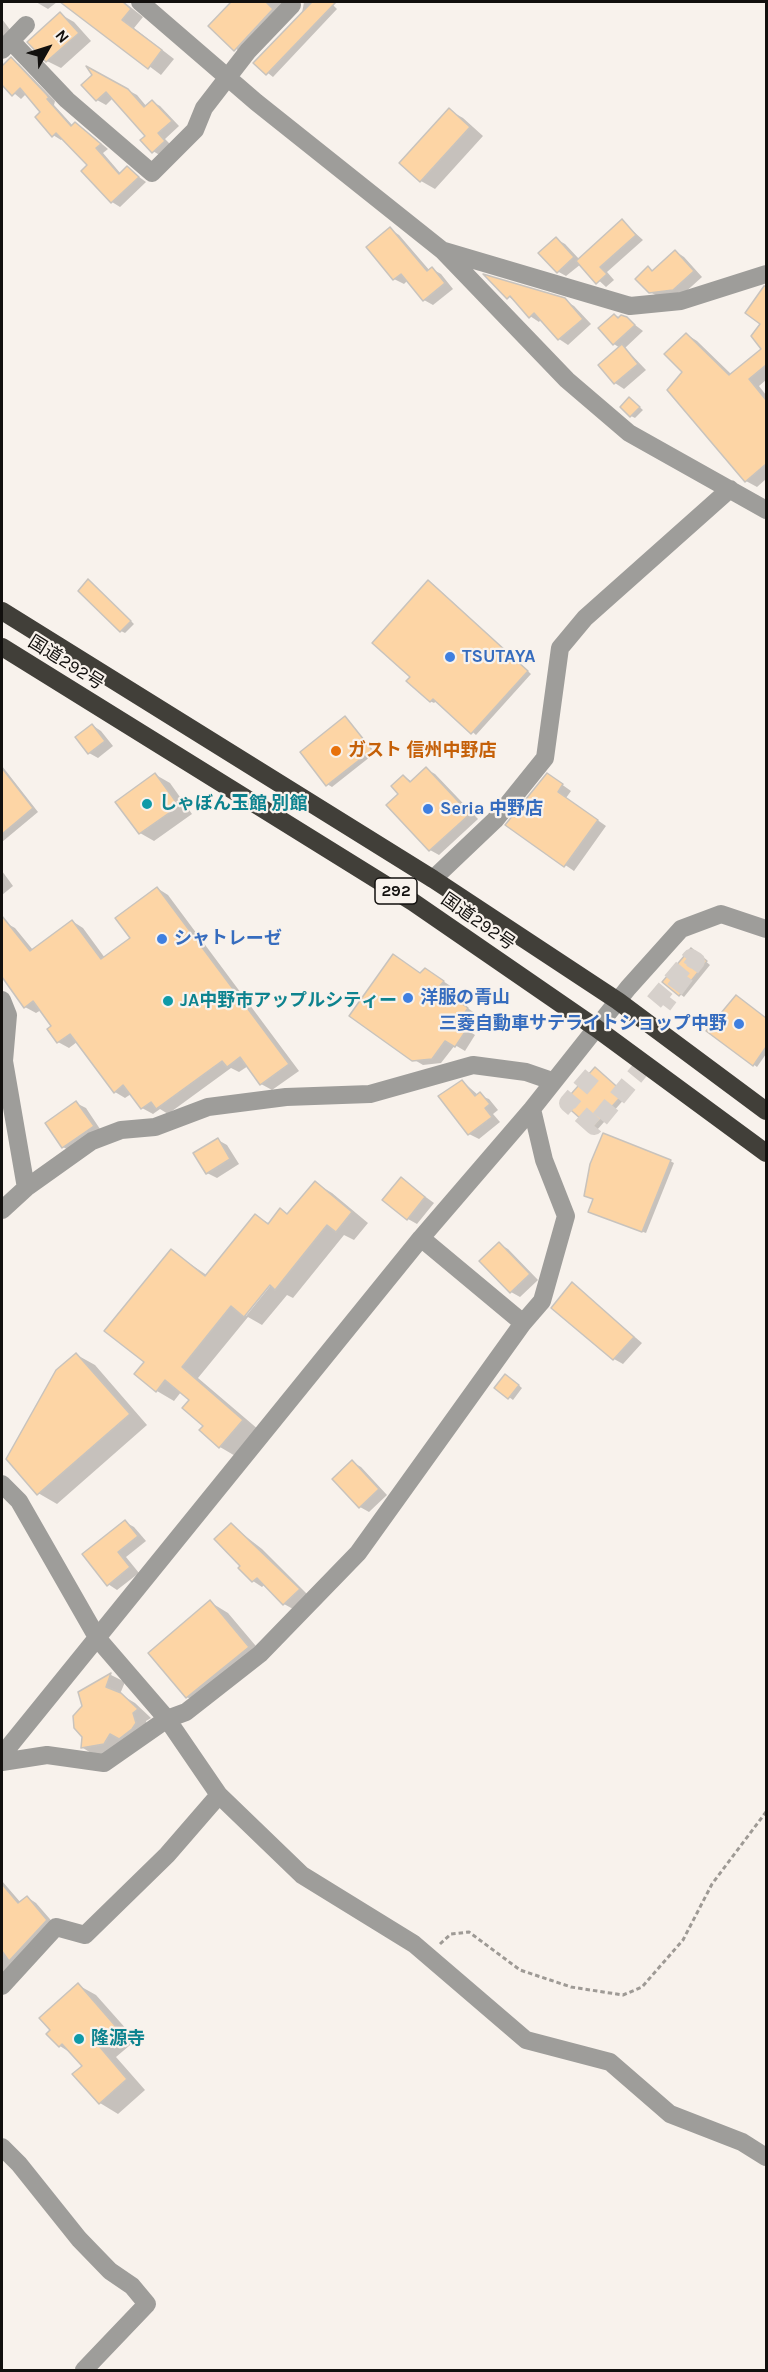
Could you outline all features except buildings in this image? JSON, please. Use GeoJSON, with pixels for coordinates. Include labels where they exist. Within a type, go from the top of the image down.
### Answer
{"type":"FeatureCollection","features":[{"type":"Feature","properties":{"kind":"highway","name":"国道292号"},"geometry":{"type":"LineString","coordinates":[[2,611],[433,879],[618,1000],[766,1111]]}},
{"type":"Feature","properties":{"kind":"highway","name":"国道292号"},"geometry":{"type":"LineString","coordinates":[[4,654],[413,902],[596,1028],[766,1154]]}},
{"type":"Feature","properties":{"kind":"street"},"geometry":{"type":"LineString","coordinates":[[140,2],[229,78],[443,251],[567,380],[629,433],[766,510]]}},
{"type":"Feature","properties":{"kind":"street"},"geometry":{"type":"LineString","coordinates":[[26,25],[6,46],[152,173],[195,130],[204,108],[248,51],[292,5]]}},
{"type":"Feature","properties":{"kind":"street"},"geometry":{"type":"LineString","coordinates":[[443,251],[630,306],[681,301],[766,274]]}},
{"type":"Feature","properties":{"kind":"street"},"geometry":{"type":"LineString","coordinates":[[433,879],[495,820],[545,758],[560,648],[585,618],[730,489]]}},
{"type":"Feature","properties":{"kind":"street"},"geometry":{"type":"LineString","coordinates":[[2,1755],[421,1239],[532,1109],[618,1000],[681,929],[721,914],[766,929]]}},
{"type":"Feature","properties":{"kind":"street"},"geometry":{"type":"LineString","coordinates":[[2,1000],[8,1015],[4,1061],[26,1188]]}},
{"type":"Feature","properties":{"kind":"street"},"geometry":{"type":"LineString","coordinates":[[2,1210],[26,1188],[92,1141],[121,1130],[155,1127],[208,1107],[286,1097],[370,1094],[473,1065],[526,1072],[552,1081]]}},
{"type":"Feature","properties":{"kind":"street"},"geometry":{"type":"LineString","coordinates":[[2,1762],[46,1755],[104,1763],[167,1719],[186,1712],[260,1654],[358,1553],[523,1323],[542,1301],[566,1216],[544,1160],[532,1109]]}},
{"type":"Feature","properties":{"kind":"street"},"geometry":{"type":"LineString","coordinates":[[421,1239],[523,1323]]}},
{"type":"Feature","properties":{"kind":"street"},"geometry":{"type":"LineString","coordinates":[[2,1484],[19,1501],[98,1639],[167,1719],[219,1795],[302,1875],[414,1944],[526,2040],[610,2062],[670,2114],[742,2142],[766,2157]]}},
{"type":"Feature","properties":{"kind":"street"},"geometry":{"type":"LineString","coordinates":[[2,1986],[56,1927],[85,1935],[167,1855],[219,1795]]}},
{"type":"Feature","properties":{"kind":"street"},"geometry":{"type":"LineString","coordinates":[[2,2147],[19,2164],[79,2240],[110,2271],[132,2286],[147,2304],[84,2370]]}},
{"type":"Feature","properties":{"kind":"path"},"geometry":{"type":"LineString","coordinates":[[427,1955],[451,1934],[470,1932],[520,1970],[571,1987],[623,1995],[642,1987],[683,1940],[712,1884],[766,1812]]}},
{"type":"Feature","properties":{"kind":"tunnel"},"geometry":{"type":"LineString","coordinates":[[654,1002],[691,958],[696,961],[663,1005]]}},
{"type":"Feature","properties":{"kind":"tunnel"},"geometry":{"type":"LineString","coordinates":[[592,1075],[568,1103],[594,1126],[640,1070]]}},
{"type":"Feature","properties":{"kind":"place","name":"TSUTAYA"},"geometry":{"type":"Point","coordinates":[450,657]}},
{"type":"Feature","properties":{"kind":"place","name":"ガスト 信州中野店"},"geometry":{"type":"Point","coordinates":[336,751]}},
{"type":"Feature","properties":{"kind":"place","name":"しゃぼん玉館 別館"},"geometry":{"type":"Point","coordinates":[147,804]}},
{"type":"Feature","properties":{"kind":"place","name":"Seria 中野店"},"geometry":{"type":"Point","coordinates":[428,809]}},
{"type":"Feature","properties":{"kind":"place","name":"シャトレーゼ"},"geometry":{"type":"Point","coordinates":[162,939]}},
{"type":"Feature","properties":{"kind":"place","name":"洋服の青山"},"geometry":{"type":"Point","coordinates":[408,998]}},
{"type":"Feature","properties":{"kind":"place","name":"JA中野市アップルシティー"},"geometry":{"type":"Point","coordinates":[168,1001]}},
{"type":"Feature","properties":{"kind":"place","name":"三菱自動車サテライトショップ中野"},"geometry":{"type":"Point","coordinates":[739,1024]}},
{"type":"Feature","properties":{"kind":"place","name":"隆源寺"},"geometry":{"type":"Point","coordinates":[79,2039]}}]}
